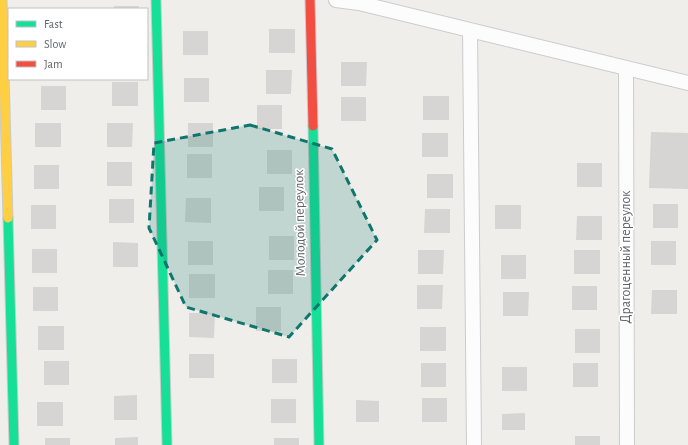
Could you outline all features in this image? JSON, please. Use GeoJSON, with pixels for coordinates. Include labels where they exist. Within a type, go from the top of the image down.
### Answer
{"type":"FeatureCollection","features":[{"type":"Feature","properties":{"kind":"street"},"geometry":{"type":"LineString","coordinates":[[2,0],[6,370],[14,445]]}},
{"type":"Feature","properties":{"kind":"street"},"geometry":{"type":"LineString","coordinates":[[156,0],[167,445]]}},
{"type":"Feature","properties":{"kind":"street","name":"Молодой переулок"},"geometry":{"type":"LineString","coordinates":[[310,0],[319,445]]}},
{"type":"Feature","properties":{"kind":"street"},"geometry":{"type":"LineString","coordinates":[[336,0],[359,3],[688,83]]}},
{"type":"Feature","properties":{"kind":"street"},"geometry":{"type":"LineString","coordinates":[[470,30],[474,445]]}},
{"type":"Feature","properties":{"kind":"street","name":"Драгоценный переулок"},"geometry":{"type":"LineString","coordinates":[[626,68],[627,445]]}},
{"type":"Feature","properties":{"kind":"highlighted area"},"geometry":{"type":"Polygon","coordinates":[[[250,125],[332,149],[377,240],[289,337],[186,307],[149,228],[154,143],[250,125]]]}},
{"type":"Feature","properties":{"kind":"building"},"geometry":{"type":"Polygon","coordinates":[[[114,6],[139,6],[139,8],[114,8],[114,6]]]}},
{"type":"Feature","properties":{"kind":"building"},"geometry":{"type":"Polygon","coordinates":[[[269,29],[295,29],[295,53],[269,53],[269,29]]]}},
{"type":"Feature","properties":{"kind":"building"},"geometry":{"type":"Polygon","coordinates":[[[183,31],[208,31],[208,55],[183,55],[183,31]]]}},
{"type":"Feature","properties":{"kind":"building"},"geometry":{"type":"Polygon","coordinates":[[[341,62],[367,62],[366,86],[341,86],[341,62]]]}},
{"type":"Feature","properties":{"kind":"building"},"geometry":{"type":"Polygon","coordinates":[[[266,70],[292,70],[291,94],[266,94],[266,70]]]}},
{"type":"Feature","properties":{"kind":"building"},"geometry":{"type":"Polygon","coordinates":[[[184,78],[209,78],[209,102],[184,102],[184,78]]]}},
{"type":"Feature","properties":{"kind":"building"},"geometry":{"type":"Polygon","coordinates":[[[112,82],[138,82],[138,106],[112,106],[112,82]]]}},
{"type":"Feature","properties":{"kind":"building"},"geometry":{"type":"Polygon","coordinates":[[[41,86],[66,86],[66,110],[41,110],[41,86]]]}},
{"type":"Feature","properties":{"kind":"building"},"geometry":{"type":"Polygon","coordinates":[[[423,96],[449,96],[449,120],[423,120],[423,96]]]}},
{"type":"Feature","properties":{"kind":"building"},"geometry":{"type":"Polygon","coordinates":[[[341,97],[366,97],[366,121],[341,121],[341,97]]]}},
{"type":"Feature","properties":{"kind":"building"},"geometry":{"type":"Polygon","coordinates":[[[257,105],[282,105],[282,129],[257,129],[257,105]]]}},
{"type":"Feature","properties":{"kind":"building"},"geometry":{"type":"Polygon","coordinates":[[[35,123],[61,123],[61,147],[35,147],[35,123]]]}},
{"type":"Feature","properties":{"kind":"building"},"geometry":{"type":"Polygon","coordinates":[[[107,123],[133,123],[132,147],[107,147],[107,123]]]}},
{"type":"Feature","properties":{"kind":"building"},"geometry":{"type":"Polygon","coordinates":[[[188,123],[213,123],[213,147],[188,147],[188,123]]]}},
{"type":"Feature","properties":{"kind":"building"},"geometry":{"type":"Polygon","coordinates":[[[651,132],[688,133],[688,189],[649,188],[651,132]]]}},
{"type":"Feature","properties":{"kind":"building"},"geometry":{"type":"Polygon","coordinates":[[[422,133],[448,133],[448,157],[422,157],[422,133]]]}},
{"type":"Feature","properties":{"kind":"building"},"geometry":{"type":"Polygon","coordinates":[[[267,150],[292,150],[292,174],[267,174],[267,150]]]}},
{"type":"Feature","properties":{"kind":"building"},"geometry":{"type":"Polygon","coordinates":[[[187,154],[212,154],[212,178],[187,178],[187,154]]]}},
{"type":"Feature","properties":{"kind":"building"},"geometry":{"type":"Polygon","coordinates":[[[107,162],[132,162],[132,186],[107,186],[107,162]]]}},
{"type":"Feature","properties":{"kind":"building"},"geometry":{"type":"Polygon","coordinates":[[[577,163],[602,163],[602,187],[577,187],[577,163]]]}},
{"type":"Feature","properties":{"kind":"building"},"geometry":{"type":"Polygon","coordinates":[[[34,165],[59,165],[59,189],[34,189],[34,165]]]}},
{"type":"Feature","properties":{"kind":"building"},"geometry":{"type":"Polygon","coordinates":[[[427,174],[453,174],[453,198],[427,198],[427,174]]]}},
{"type":"Feature","properties":{"kind":"building"},"geometry":{"type":"Polygon","coordinates":[[[259,187],[284,187],[284,211],[259,211],[259,187]]]}},
{"type":"Feature","properties":{"kind":"building"},"geometry":{"type":"Polygon","coordinates":[[[186,198],[211,198],[211,223],[185,222],[186,198]]]}},
{"type":"Feature","properties":{"kind":"building"},"geometry":{"type":"Polygon","coordinates":[[[109,199],[134,199],[134,223],[109,223],[109,199]]]}},
{"type":"Feature","properties":{"kind":"building"},"geometry":{"type":"Polygon","coordinates":[[[653,204],[678,204],[678,228],[653,228],[653,204]]]}},
{"type":"Feature","properties":{"kind":"building"},"geometry":{"type":"Polygon","coordinates":[[[31,205],[56,205],[56,229],[31,229],[31,205]]]}},
{"type":"Feature","properties":{"kind":"building"},"geometry":{"type":"Polygon","coordinates":[[[495,205],[521,205],[521,229],[495,229],[495,205]]]}},
{"type":"Feature","properties":{"kind":"building"},"geometry":{"type":"Polygon","coordinates":[[[425,209],[450,209],[450,233],[424,233],[425,209]]]}},
{"type":"Feature","properties":{"kind":"building"},"geometry":{"type":"Polygon","coordinates":[[[577,216],[602,216],[602,240],[576,240],[577,216]]]}},
{"type":"Feature","properties":{"kind":"building"},"geometry":{"type":"Polygon","coordinates":[[[269,236],[294,236],[294,260],[269,260],[269,236]]]}},
{"type":"Feature","properties":{"kind":"building"},"geometry":{"type":"Polygon","coordinates":[[[188,241],[213,241],[213,265],[188,265],[188,241]]]}},
{"type":"Feature","properties":{"kind":"building"},"geometry":{"type":"Polygon","coordinates":[[[651,241],[676,241],[676,265],[651,265],[651,241]]]}},
{"type":"Feature","properties":{"kind":"building"},"geometry":{"type":"Polygon","coordinates":[[[113,242],[138,243],[138,267],[113,267],[113,242]]]}},
{"type":"Feature","properties":{"kind":"building"},"geometry":{"type":"Polygon","coordinates":[[[32,249],[57,249],[57,273],[32,273],[32,249]]]}},
{"type":"Feature","properties":{"kind":"building"},"geometry":{"type":"Polygon","coordinates":[[[418,250],[444,250],[443,274],[418,274],[418,250]]]}},
{"type":"Feature","properties":{"kind":"building"},"geometry":{"type":"Polygon","coordinates":[[[574,250],[600,250],[600,274],[574,274],[574,250]]]}},
{"type":"Feature","properties":{"kind":"building"},"geometry":{"type":"Polygon","coordinates":[[[501,255],[526,255],[526,279],[501,279],[501,255]]]}},
{"type":"Feature","properties":{"kind":"building"},"geometry":{"type":"Polygon","coordinates":[[[268,270],[293,270],[293,294],[268,294],[268,270]]]}},
{"type":"Feature","properties":{"kind":"building"},"geometry":{"type":"Polygon","coordinates":[[[189,274],[215,274],[215,298],[189,298],[189,274]]]}},
{"type":"Feature","properties":{"kind":"building"},"geometry":{"type":"Polygon","coordinates":[[[417,285],[443,285],[442,309],[417,309],[417,285]]]}},
{"type":"Feature","properties":{"kind":"building"},"geometry":{"type":"Polygon","coordinates":[[[572,286],[597,286],[597,310],[572,310],[572,286]]]}},
{"type":"Feature","properties":{"kind":"building"},"geometry":{"type":"Polygon","coordinates":[[[33,287],[58,287],[58,311],[33,311],[33,287]]]}},
{"type":"Feature","properties":{"kind":"building"},"geometry":{"type":"Polygon","coordinates":[[[652,290],[677,290],[677,314],[651,314],[652,290]]]}},
{"type":"Feature","properties":{"kind":"building"},"geometry":{"type":"Polygon","coordinates":[[[503,292],[529,292],[528,316],[503,316],[503,292]]]}},
{"type":"Feature","properties":{"kind":"building"},"geometry":{"type":"Polygon","coordinates":[[[256,307],[281,307],[281,331],[256,331],[256,307]]]}},
{"type":"Feature","properties":{"kind":"building"},"geometry":{"type":"Polygon","coordinates":[[[189,313],[215,313],[214,338],[189,337],[189,313]]]}},
{"type":"Feature","properties":{"kind":"building"},"geometry":{"type":"Polygon","coordinates":[[[38,326],[64,326],[64,350],[38,350],[38,326]]]}},
{"type":"Feature","properties":{"kind":"building"},"geometry":{"type":"Polygon","coordinates":[[[420,327],[446,327],[446,351],[420,351],[420,327]]]}},
{"type":"Feature","properties":{"kind":"building"},"geometry":{"type":"Polygon","coordinates":[[[575,329],[600,329],[600,353],[575,353],[575,329]]]}},
{"type":"Feature","properties":{"kind":"building"},"geometry":{"type":"Polygon","coordinates":[[[189,354],[214,354],[214,378],[189,378],[189,354]]]}},
{"type":"Feature","properties":{"kind":"building"},"geometry":{"type":"Polygon","coordinates":[[[272,359],[297,359],[297,383],[272,383],[272,359]]]}},
{"type":"Feature","properties":{"kind":"building"},"geometry":{"type":"Polygon","coordinates":[[[44,361],[69,361],[69,385],[44,385],[44,361]]]}},
{"type":"Feature","properties":{"kind":"building"},"geometry":{"type":"Polygon","coordinates":[[[421,363],[446,363],[446,387],[421,387],[421,363]]]}},
{"type":"Feature","properties":{"kind":"building"},"geometry":{"type":"Polygon","coordinates":[[[573,363],[598,363],[598,387],[573,387],[573,363]]]}},
{"type":"Feature","properties":{"kind":"building"},"geometry":{"type":"Polygon","coordinates":[[[502,367],[527,367],[527,391],[502,391],[502,367]]]}},
{"type":"Feature","properties":{"kind":"building"},"geometry":{"type":"Polygon","coordinates":[[[137,395],[137,420],[114,420],[114,396],[137,395]]]}},
{"type":"Feature","properties":{"kind":"building"},"geometry":{"type":"Polygon","coordinates":[[[422,398],[447,398],[447,422],[422,422],[422,398]]]}},
{"type":"Feature","properties":{"kind":"building"},"geometry":{"type":"Polygon","coordinates":[[[271,399],[296,399],[296,423],[271,423],[271,399]]]}},
{"type":"Feature","properties":{"kind":"building"},"geometry":{"type":"Polygon","coordinates":[[[356,400],[379,401],[379,422],[356,422],[356,400]]]}},
{"type":"Feature","properties":{"kind":"building"},"geometry":{"type":"Polygon","coordinates":[[[37,402],[63,402],[63,426],[37,426],[37,402]]]}},
{"type":"Feature","properties":{"kind":"building"},"geometry":{"type":"Polygon","coordinates":[[[525,413],[525,430],[502,430],[502,414],[525,413]]]}},
{"type":"Feature","properties":{"kind":"building"},"geometry":{"type":"Polygon","coordinates":[[[575,436],[600,436],[600,445],[575,445],[575,436]]]}},
{"type":"Feature","properties":{"kind":"building"},"geometry":{"type":"Polygon","coordinates":[[[138,437],[138,445],[115,445],[115,438],[138,437]]]}},
{"type":"Feature","properties":{"kind":"building"},"geometry":{"type":"Polygon","coordinates":[[[45,438],[70,438],[70,445],[45,445],[45,438]]]}},
{"type":"Feature","properties":{"kind":"building"},"geometry":{"type":"Polygon","coordinates":[[[274,438],[299,438],[299,445],[274,445],[274,438]]]}},
{"type":"Feature","properties":{"kind":"traffic: fast"},"geometry":{"type":"LineString","coordinates":[[156,0],[167,445]]}},
{"type":"Feature","properties":{"kind":"traffic: fast"},"geometry":{"type":"LineString","coordinates":[[313,126],[319,445]]}},
{"type":"Feature","properties":{"kind":"traffic: fast"},"geometry":{"type":"LineString","coordinates":[[8,218],[14,445]]}},
{"type":"Feature","properties":{"kind":"traffic: slow"},"geometry":{"type":"LineString","coordinates":[[2,0],[8,218]]}},
{"type":"Feature","properties":{"kind":"traffic: jam"},"geometry":{"type":"LineString","coordinates":[[310,0],[313,126]]}}]}
